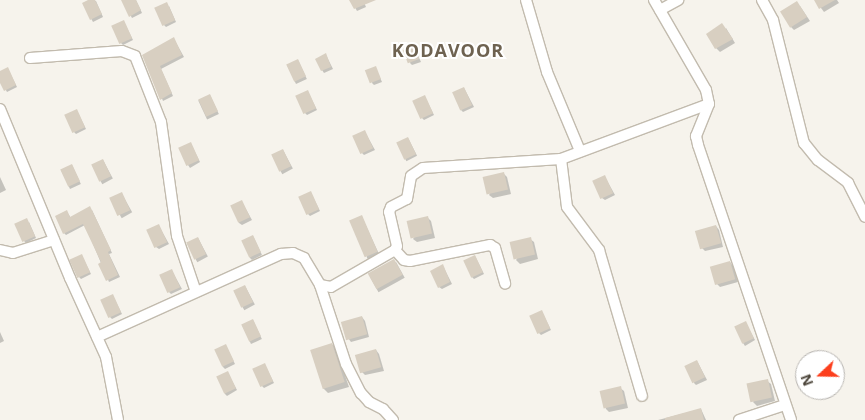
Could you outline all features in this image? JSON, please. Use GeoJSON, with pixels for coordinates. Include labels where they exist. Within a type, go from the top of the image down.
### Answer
{"type":"FeatureCollection","features":[{"type":"Feature","properties":{"kind":"street"},"geometry":{"type":"LineString","coordinates":[[526,0],[545,67],[580,151]]}},
{"type":"Feature","properties":{"kind":"street"},"geometry":{"type":"LineString","coordinates":[[654,0],[706,90],[709,104],[696,136],[698,144],[791,420]]}},
{"type":"Feature","properties":{"kind":"street"},"geometry":{"type":"LineString","coordinates":[[660,10],[678,0]]}},
{"type":"Feature","properties":{"kind":"street"},"geometry":{"type":"LineString","coordinates":[[762,0],[773,20],[804,143],[818,160],[848,183],[865,217]]}},
{"type":"Feature","properties":{"kind":"street"},"geometry":{"type":"LineString","coordinates":[[30,58],[122,51],[135,56],[161,122],[177,236],[196,292]]}},
{"type":"Feature","properties":{"kind":"street"},"geometry":{"type":"LineString","coordinates":[[320,285],[331,287],[395,250],[397,246],[389,212],[391,207],[407,199],[412,176],[423,168],[561,159],[709,104]]}},
{"type":"Feature","properties":{"kind":"street"},"geometry":{"type":"LineString","coordinates":[[0,109],[54,240],[106,358],[118,420]]}},
{"type":"Feature","properties":{"kind":"street"},"geometry":{"type":"LineString","coordinates":[[561,159],[567,207],[599,250],[642,396]]}},
{"type":"Feature","properties":{"kind":"street"},"geometry":{"type":"LineString","coordinates":[[0,250],[13,253],[23,252],[54,240]]}},
{"type":"Feature","properties":{"kind":"street"},"geometry":{"type":"LineString","coordinates":[[395,250],[404,260],[410,262],[490,245],[495,248],[497,253],[505,284]]}},
{"type":"Feature","properties":{"kind":"street"},"geometry":{"type":"LineString","coordinates":[[97,337],[281,254],[293,253],[304,258],[320,285],[346,364],[361,393],[369,402],[383,409],[393,420]]}},
{"type":"Feature","properties":{"kind":"street"},"geometry":{"type":"LineString","coordinates":[[739,420],[785,405]]}},
{"type":"Feature","properties":{"kind":"building"},"geometry":{"type":"Polygon","coordinates":[[[88,0],[95,0],[102,14],[90,20],[82,3],[88,0]]]}},
{"type":"Feature","properties":{"kind":"building"},"geometry":{"type":"Polygon","coordinates":[[[121,0],[136,0],[141,10],[129,17],[121,0]]]}},
{"type":"Feature","properties":{"kind":"building"},"geometry":{"type":"Polygon","coordinates":[[[349,0],[376,0],[354,9],[349,0]]]}},
{"type":"Feature","properties":{"kind":"building"},"geometry":{"type":"Polygon","coordinates":[[[814,0],[835,0],[819,9],[814,0]]]}},
{"type":"Feature","properties":{"kind":"building"},"geometry":{"type":"Polygon","coordinates":[[[797,1],[807,17],[790,28],[780,12],[797,1]]]}},
{"type":"Feature","properties":{"kind":"building"},"geometry":{"type":"Polygon","coordinates":[[[167,2],[175,20],[162,26],[154,8],[167,2]]]}},
{"type":"Feature","properties":{"kind":"building"},"geometry":{"type":"Polygon","coordinates":[[[124,20],[132,38],[119,44],[111,26],[124,20]]]}},
{"type":"Feature","properties":{"kind":"building"},"geometry":{"type":"Polygon","coordinates":[[[722,23],[733,39],[715,49],[706,34],[722,23]]]}},
{"type":"Feature","properties":{"kind":"building"},"geometry":{"type":"Polygon","coordinates":[[[174,37],[182,55],[160,66],[172,93],[160,100],[142,55],[174,37]]]}},
{"type":"Feature","properties":{"kind":"building"},"geometry":{"type":"Polygon","coordinates":[[[414,46],[419,59],[408,63],[403,50],[414,46]]]}},
{"type":"Feature","properties":{"kind":"building"},"geometry":{"type":"Polygon","coordinates":[[[326,53],[331,67],[321,71],[315,59],[326,53]]]}},
{"type":"Feature","properties":{"kind":"building"},"geometry":{"type":"Polygon","coordinates":[[[298,59],[306,76],[294,82],[286,64],[298,59]]]}},
{"type":"Feature","properties":{"kind":"building"},"geometry":{"type":"Polygon","coordinates":[[[376,66],[381,79],[370,83],[365,70],[376,66]]]}},
{"type":"Feature","properties":{"kind":"building"},"geometry":{"type":"Polygon","coordinates":[[[8,67],[16,85],[4,91],[0,83],[0,71],[8,67]]]}},
{"type":"Feature","properties":{"kind":"building"},"geometry":{"type":"Polygon","coordinates":[[[464,87],[472,105],[460,111],[452,92],[464,87]]]}},
{"type":"Feature","properties":{"kind":"building"},"geometry":{"type":"Polygon","coordinates":[[[308,90],[316,108],[303,114],[295,96],[308,90]]]}},
{"type":"Feature","properties":{"kind":"building"},"geometry":{"type":"Polygon","coordinates":[[[210,94],[218,111],[206,117],[198,99],[210,94]]]}},
{"type":"Feature","properties":{"kind":"building"},"geometry":{"type":"Polygon","coordinates":[[[425,95],[433,113],[420,119],[412,101],[425,95]]]}},
{"type":"Feature","properties":{"kind":"building"},"geometry":{"type":"Polygon","coordinates":[[[77,109],[85,127],[72,133],[64,115],[77,109]]]}},
{"type":"Feature","properties":{"kind":"building"},"geometry":{"type":"Polygon","coordinates":[[[365,130],[373,148],[360,154],[352,136],[365,130]]]}},
{"type":"Feature","properties":{"kind":"building"},"geometry":{"type":"Polygon","coordinates":[[[408,137],[416,154],[404,160],[396,142],[408,137]]]}},
{"type":"Feature","properties":{"kind":"building"},"geometry":{"type":"Polygon","coordinates":[[[191,142],[199,160],[186,166],[178,148],[191,142]]]}},
{"type":"Feature","properties":{"kind":"building"},"geometry":{"type":"Polygon","coordinates":[[[283,149],[291,166],[279,172],[271,154],[283,149]]]}},
{"type":"Feature","properties":{"kind":"building"},"geometry":{"type":"Polygon","coordinates":[[[103,159],[111,176],[99,182],[91,164],[103,159]]]}},
{"type":"Feature","properties":{"kind":"building"},"geometry":{"type":"Polygon","coordinates":[[[72,164],[80,181],[68,187],[60,169],[72,164]]]}},
{"type":"Feature","properties":{"kind":"building"},"geometry":{"type":"Polygon","coordinates":[[[504,172],[508,190],[487,194],[483,177],[504,172]]]}},
{"type":"Feature","properties":{"kind":"building"},"geometry":{"type":"Polygon","coordinates":[[[605,175],[613,193],[600,199],[592,181],[605,175]]]}},
{"type":"Feature","properties":{"kind":"building"},"geometry":{"type":"Polygon","coordinates":[[[311,191],[319,209],[306,215],[298,197],[311,191]]]}},
{"type":"Feature","properties":{"kind":"building"},"geometry":{"type":"Polygon","coordinates":[[[122,192],[130,210],[117,216],[109,198],[122,192]]]}},
{"type":"Feature","properties":{"kind":"building"},"geometry":{"type":"Polygon","coordinates":[[[242,200],[250,217],[238,223],[230,205],[242,200]]]}},
{"type":"Feature","properties":{"kind":"building"},"geometry":{"type":"Polygon","coordinates":[[[90,206],[111,250],[108,252],[118,275],[106,281],[98,264],[101,262],[83,224],[63,234],[55,216],[67,210],[70,217],[90,206]]]}},
{"type":"Feature","properties":{"kind":"building"},"geometry":{"type":"Polygon","coordinates":[[[362,215],[378,252],[365,257],[349,220],[362,215]]]}},
{"type":"Feature","properties":{"kind":"building"},"geometry":{"type":"Polygon","coordinates":[[[428,216],[432,234],[411,238],[407,221],[428,216]]]}},
{"type":"Feature","properties":{"kind":"building"},"geometry":{"type":"Polygon","coordinates":[[[27,218],[35,236],[22,242],[14,224],[27,218]]]}},
{"type":"Feature","properties":{"kind":"building"},"geometry":{"type":"Polygon","coordinates":[[[159,224],[167,242],[154,248],[146,230],[159,224]]]}},
{"type":"Feature","properties":{"kind":"building"},"geometry":{"type":"Polygon","coordinates":[[[716,225],[721,243],[700,249],[695,231],[716,225]]]}},
{"type":"Feature","properties":{"kind":"building"},"geometry":{"type":"Polygon","coordinates":[[[253,235],[261,252],[249,258],[241,240],[253,235]]]}},
{"type":"Feature","properties":{"kind":"building"},"geometry":{"type":"Polygon","coordinates":[[[198,237],[206,254],[194,260],[186,242],[198,237]]]}},
{"type":"Feature","properties":{"kind":"building"},"geometry":{"type":"Polygon","coordinates":[[[531,237],[535,255],[514,259],[510,242],[531,237]]]}},
{"type":"Feature","properties":{"kind":"building"},"geometry":{"type":"Polygon","coordinates":[[[82,254],[90,272],[77,278],[69,260],[82,254]]]}},
{"type":"Feature","properties":{"kind":"building"},"geometry":{"type":"Polygon","coordinates":[[[475,255],[483,272],[471,278],[463,260],[475,255]]]}},
{"type":"Feature","properties":{"kind":"building"},"geometry":{"type":"Polygon","coordinates":[[[394,259],[403,275],[376,289],[368,274],[394,259]]]}},
{"type":"Feature","properties":{"kind":"building"},"geometry":{"type":"Polygon","coordinates":[[[730,261],[735,279],[715,285],[710,267],[730,261]]]}},
{"type":"Feature","properties":{"kind":"building"},"geometry":{"type":"Polygon","coordinates":[[[443,264],[450,282],[438,288],[430,271],[443,264]]]}},
{"type":"Feature","properties":{"kind":"building"},"geometry":{"type":"Polygon","coordinates":[[[172,269],[180,287],[167,293],[159,275],[172,269]]]}},
{"type":"Feature","properties":{"kind":"building"},"geometry":{"type":"Polygon","coordinates":[[[245,285],[253,302],[241,308],[233,290],[245,285]]]}},
{"type":"Feature","properties":{"kind":"building"},"geometry":{"type":"Polygon","coordinates":[[[113,294],[121,312],[108,318],[100,300],[113,294]]]}},
{"type":"Feature","properties":{"kind":"building"},"geometry":{"type":"Polygon","coordinates":[[[542,310],[550,328],[537,334],[529,316],[542,310]]]}},
{"type":"Feature","properties":{"kind":"building"},"geometry":{"type":"Polygon","coordinates":[[[362,316],[367,334],[346,340],[341,322],[362,316]]]}},
{"type":"Feature","properties":{"kind":"building"},"geometry":{"type":"Polygon","coordinates":[[[253,319],[261,336],[249,342],[241,324],[253,319]]]}},
{"type":"Feature","properties":{"kind":"building"},"geometry":{"type":"Polygon","coordinates":[[[746,321],[754,338],[742,344],[734,326],[746,321]]]}},
{"type":"Feature","properties":{"kind":"building"},"geometry":{"type":"Polygon","coordinates":[[[332,343],[345,382],[323,389],[310,350],[332,343]]]}},
{"type":"Feature","properties":{"kind":"building"},"geometry":{"type":"Polygon","coordinates":[[[226,344],[234,361],[222,367],[214,349],[226,344]]]}},
{"type":"Feature","properties":{"kind":"building"},"geometry":{"type":"Polygon","coordinates":[[[376,349],[381,367],[360,373],[355,355],[376,349]]]}},
{"type":"Feature","properties":{"kind":"building"},"geometry":{"type":"Polygon","coordinates":[[[697,360],[705,377],[692,383],[684,366],[697,360]]]}},
{"type":"Feature","properties":{"kind":"building"},"geometry":{"type":"Polygon","coordinates":[[[265,363],[273,381],[260,387],[252,369],[265,363]]]}},
{"type":"Feature","properties":{"kind":"building"},"geometry":{"type":"Polygon","coordinates":[[[228,371],[236,388],[224,394],[216,376],[228,371]]]}},
{"type":"Feature","properties":{"kind":"building"},"geometry":{"type":"Polygon","coordinates":[[[768,379],[772,398],[750,402],[746,384],[768,379]]]}},
{"type":"Feature","properties":{"kind":"building"},"geometry":{"type":"Polygon","coordinates":[[[621,386],[625,404],[604,408],[600,391],[621,386]]]}},
{"type":"Feature","properties":{"kind":"building"},"geometry":{"type":"Polygon","coordinates":[[[701,408],[704,420],[665,420],[665,418],[701,408]]]}},
{"type":"Feature","properties":{"kind":"district","name":"KODAVOOR"},"geometry":{"type":"Point","coordinates":[448,50]}}]}
